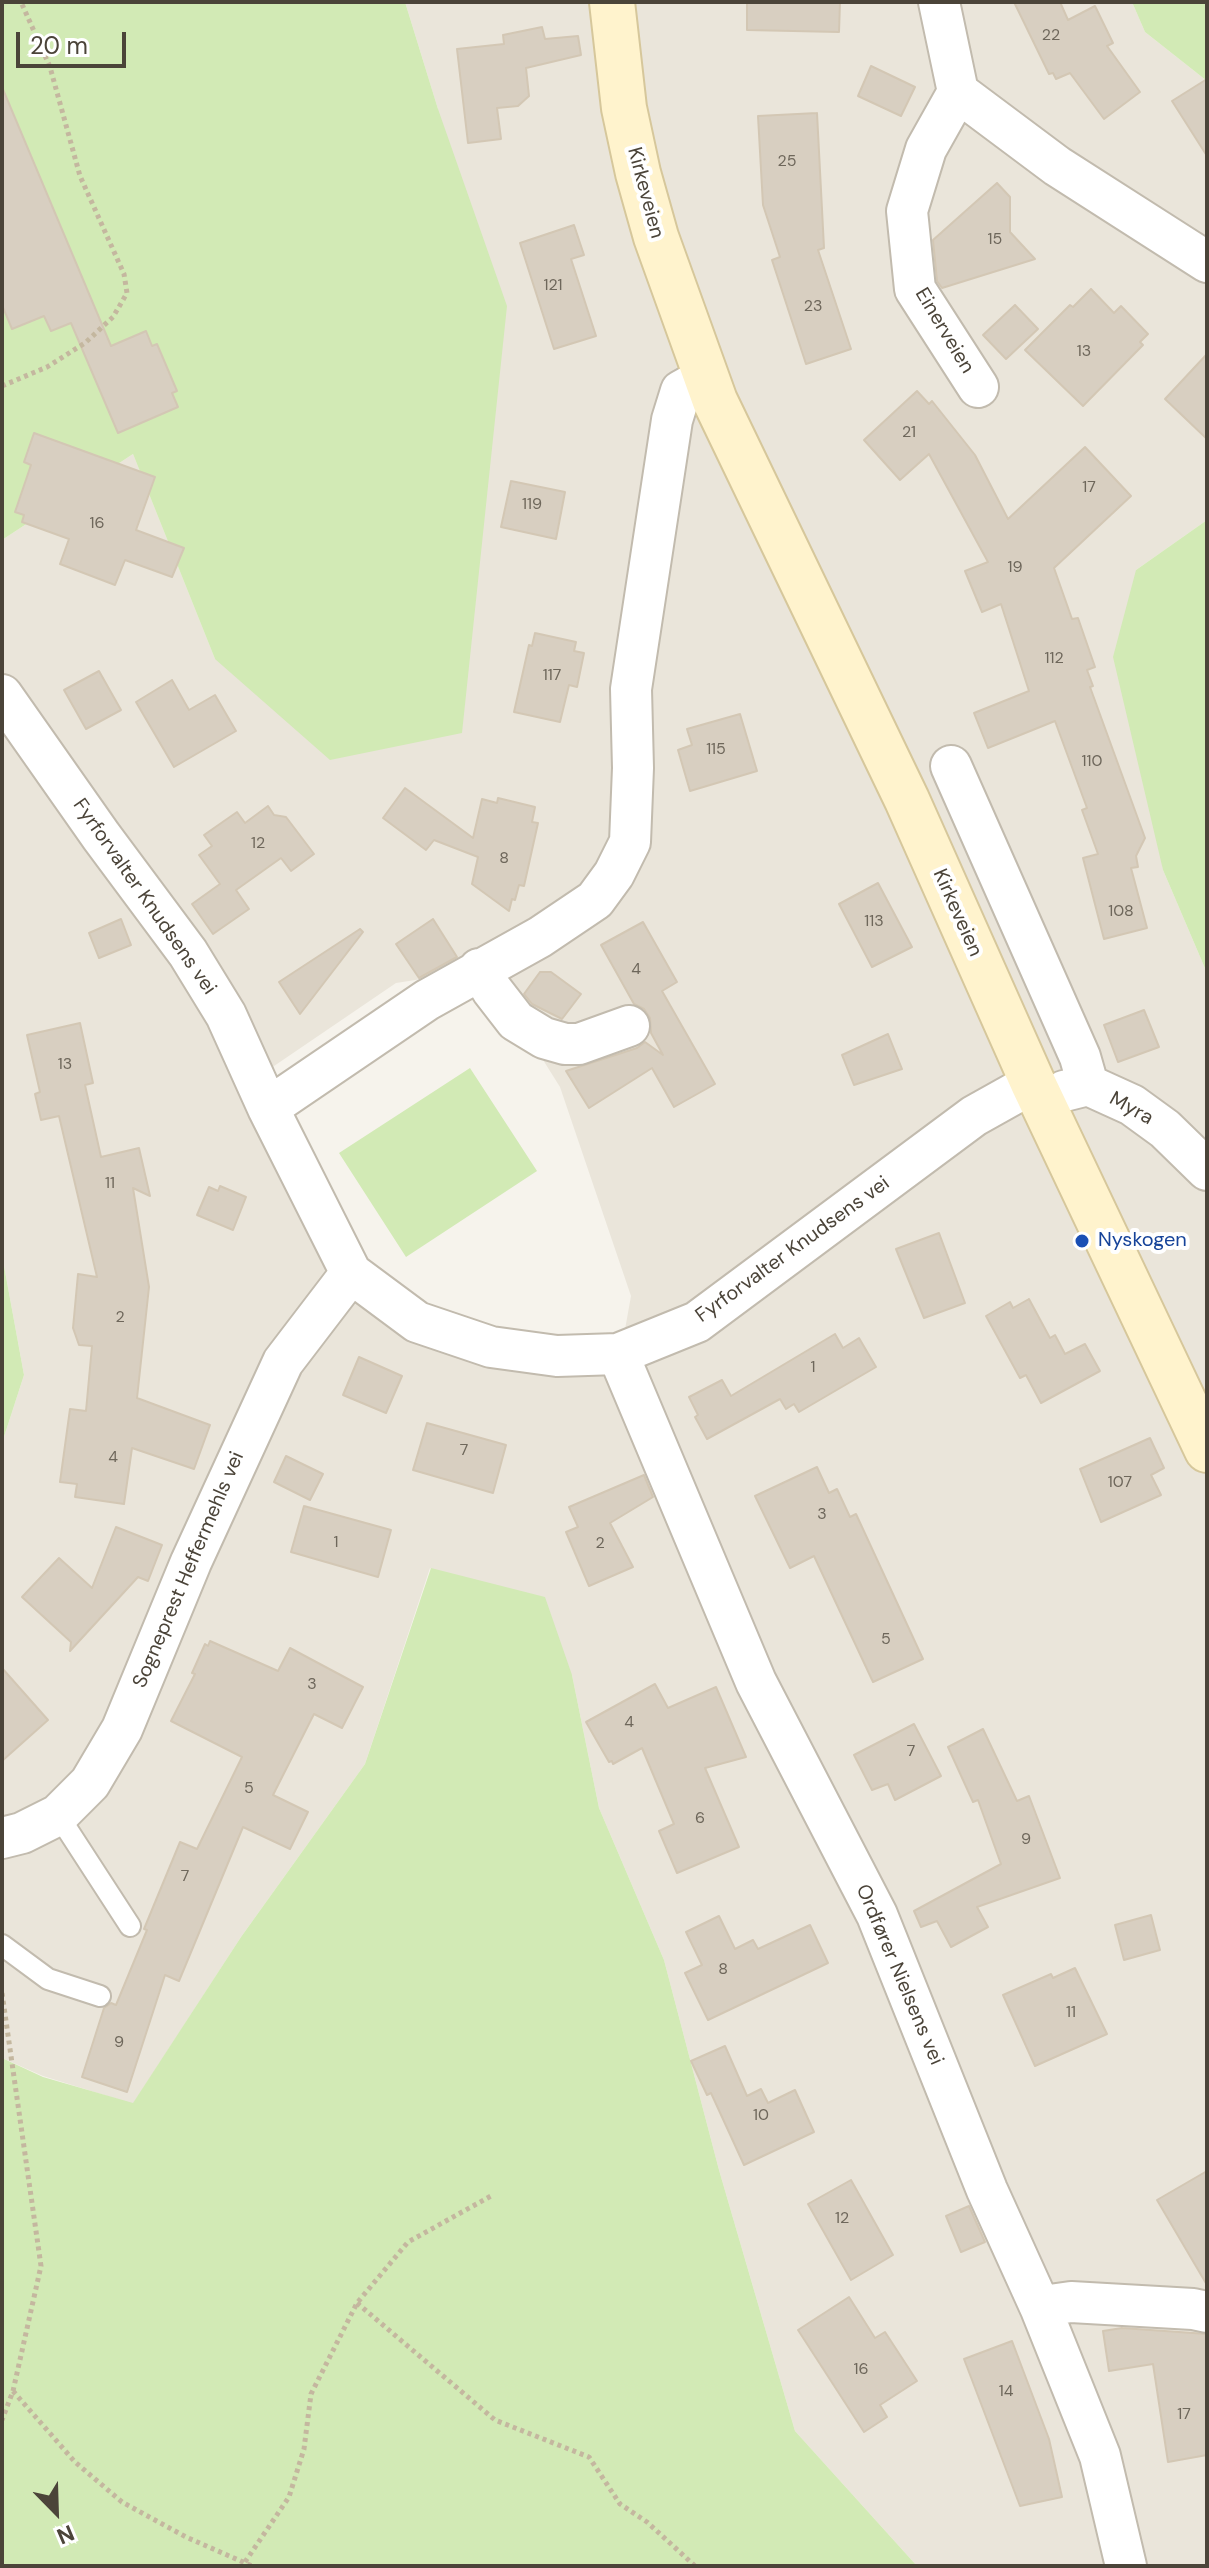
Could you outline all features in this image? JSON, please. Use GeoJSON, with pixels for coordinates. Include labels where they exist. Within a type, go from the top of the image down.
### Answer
{"type":"FeatureCollection","features":[{"type":"Feature","properties":{"kind":"main road","name":"Kirkeveien"},"geometry":{"type":"LineString","coordinates":[[612,2],[624,108],[638,173],[656,237],[715,401],[907,800],[1037,1092],[1207,1450]]}},
{"type":"Feature","properties":{"kind":"street"},"geometry":{"type":"LineString","coordinates":[[939,2],[958,92],[1057,166],[1207,262]]}},
{"type":"Feature","properties":{"kind":"street","name":"Einerveien"},"geometry":{"type":"LineString","coordinates":[[958,92],[926,149],[907,211],[915,289],[978,387]]}},
{"type":"Feature","properties":{"kind":"street"},"geometry":{"type":"LineString","coordinates":[[268,1108],[427,1000],[540,937],[595,900],[614,874],[630,842],[633,768],[631,689],[672,420],[681,391],[706,377]]}},
{"type":"Feature","properties":{"kind":"street","name":"Fyrforvalter Knudsens vei"},"geometry":{"type":"LineString","coordinates":[[2,695],[188,953],[226,1015],[268,1108],[351,1273],[417,1322],[491,1347],[557,1356],[618,1354],[697,1322],[974,1116],[1037,1092]]}},
{"type":"Feature","properties":{"kind":"street"},"geometry":{"type":"LineString","coordinates":[[951,766],[1080,1057],[1088,1085]]}},
{"type":"Feature","properties":{"kind":"street"},"geometry":{"type":"LineString","coordinates":[[479,969],[516,1021],[544,1038],[579,1044],[629,1026]]}},
{"type":"Feature","properties":{"kind":"street","name":"Myra"},"geometry":{"type":"LineString","coordinates":[[1037,1092],[1064,1091],[1088,1085],[1132,1105],[1165,1129],[1207,1170]]}},
{"type":"Feature","properties":{"kind":"street","name":"Sogneprest Heffermehls vei"},"geometry":{"type":"LineString","coordinates":[[2,1838],[22,1833],[58,1815],[90,1783],[122,1729],[203,1534],[283,1362],[351,1273]]}},
{"type":"Feature","properties":{"kind":"street","name":"Ordfører Nielsens vei"},"geometry":{"type":"LineString","coordinates":[[618,1354],[756,1682],[877,1915],[987,2190],[1041,2309],[1100,2456],[1126,2566]]}},
{"type":"Feature","properties":{"kind":"street"},"geometry":{"type":"LineString","coordinates":[[1041,2309],[1071,2302],[1207,2312]]}},
{"type":"Feature","properties":{"kind":"lane"},"geometry":{"type":"LineString","coordinates":[[58,1815],[130,1926]]}},
{"type":"Feature","properties":{"kind":"lane"},"geometry":{"type":"LineString","coordinates":[[2,1945],[48,1979],[100,1996]]}},
{"type":"Feature","properties":{"kind":"path"},"geometry":{"type":"LineString","coordinates":[[2,386],[47,367],[85,343],[113,317],[127,293],[124,274],[80,176],[50,67],[21,2]]}},
{"type":"Feature","properties":{"kind":"path"},"geometry":{"type":"LineString","coordinates":[[2,1993],[41,2266],[13,2391],[2,2420]]}},
{"type":"Feature","properties":{"kind":"path"},"geometry":{"type":"LineString","coordinates":[[245,2562],[289,2497],[304,2449],[311,2394],[357,2303],[408,2242],[491,2196]]}},
{"type":"Feature","properties":{"kind":"path"},"geometry":{"type":"LineString","coordinates":[[357,2303],[495,2420],[589,2457],[620,2504],[647,2522],[695,2566]]}},
{"type":"Feature","properties":{"kind":"path"},"geometry":{"type":"LineString","coordinates":[[13,2391],[75,2462],[122,2502],[186,2537],[252,2566]]}},
{"type":"Feature","properties":{"kind":"shaded area"},"geometry":{"type":"Polygon","coordinates":[[[405,2],[1132,2],[1145,32],[1207,81],[1207,520],[1136,570],[1163,870],[1207,973],[1207,2566],[917,2566],[795,2431],[719,2170],[664,1960],[599,1808],[572,1675],[430,1568],[365,1764],[241,1937],[133,2104],[43,2076],[2,2058],[2,1443],[24,1375],[2,1255],[2,540],[133,454],[215,659],[438,109],[405,2]],[[486,969],[396,983],[252,1081],[307,1225],[461,1345],[617,1374],[631,1296],[560,1087],[486,969]]]}},
{"type":"Feature","properties":{"kind":"green space"},"geometry":{"type":"Polygon","coordinates":[[[2,2],[405,2],[438,109],[507,306],[462,733],[330,760],[215,659],[133,454],[2,540],[2,2]]]}},
{"type":"Feature","properties":{"kind":"green space"},"geometry":{"type":"Polygon","coordinates":[[[1132,2],[1207,2],[1207,81],[1145,32],[1132,2]]]}},
{"type":"Feature","properties":{"kind":"green space"},"geometry":{"type":"Polygon","coordinates":[[[1207,520],[1207,973],[1163,870],[1113,657],[1136,570],[1207,520]]]}},
{"type":"Feature","properties":{"kind":"green space"},"geometry":{"type":"Polygon","coordinates":[[[470,1068],[537,1171],[406,1257],[339,1153],[470,1068]]]}},
{"type":"Feature","properties":{"kind":"green space"},"geometry":{"type":"Polygon","coordinates":[[[2,1255],[24,1375],[2,1443],[2,1255]]]}},
{"type":"Feature","properties":{"kind":"green space"},"geometry":{"type":"Polygon","coordinates":[[[431,1568],[545,1597],[572,1675],[599,1808],[664,1960],[719,2170],[795,2431],[917,2566],[2,2566],[2,2058],[43,2077],[133,2103],[241,1937],[365,1764],[431,1568]]]}},
{"type":"Feature","properties":{"kind":"building"},"geometry":{"type":"Polygon","coordinates":[[[747,2],[840,2],[839,32],[747,30],[747,2]]]}},
{"type":"Feature","properties":{"kind":"building"},"geometry":{"type":"Polygon","coordinates":[[[1014,2],[1060,2],[1068,20],[1095,6],[1113,43],[1107,46],[1140,92],[1104,119],[1070,73],[1056,79],[1053,73],[1049,74],[1014,2]]]}},
{"type":"Feature","properties":{"kind":"building"},"geometry":{"type":"Polygon","coordinates":[[[542,27],[545,39],[578,36],[581,55],[526,68],[529,96],[518,106],[497,108],[501,139],[468,143],[457,49],[504,44],[503,35],[542,27]]]}},
{"type":"Feature","properties":{"kind":"building"},"geometry":{"type":"Polygon","coordinates":[[[871,66],[915,87],[901,116],[858,96],[871,66]]]}},
{"type":"Feature","properties":{"kind":"building"},"geometry":{"type":"Polygon","coordinates":[[[1207,79],[1207,156],[1172,101],[1207,79]]]}},
{"type":"Feature","properties":{"kind":"building"},"geometry":{"type":"Polygon","coordinates":[[[2,87],[111,346],[146,331],[152,346],[157,344],[177,391],[172,393],[178,407],[118,433],[71,323],[51,331],[44,316],[12,329],[2,305],[2,87]]]}},
{"type":"Feature","properties":{"kind":"building"},"geometry":{"type":"Polygon","coordinates":[[[817,113],[824,248],[818,250],[851,349],[806,364],[772,260],[780,257],[763,205],[758,116],[817,113]]]}},
{"type":"Feature","properties":{"kind":"building"},"geometry":{"type":"Polygon","coordinates":[[[997,183],[1010,197],[1010,232],[1035,259],[942,288],[937,281],[933,240],[997,183]]]}},
{"type":"Feature","properties":{"kind":"building"},"geometry":{"type":"Polygon","coordinates":[[[574,225],[584,255],[571,259],[596,336],[554,349],[520,243],[574,225]]]}},
{"type":"Feature","properties":{"kind":"building"},"geometry":{"type":"Polygon","coordinates":[[[1091,289],[1114,313],[1121,306],[1148,334],[1140,342],[1143,345],[1083,406],[1025,350],[1070,305],[1073,307],[1091,289]]]}},
{"type":"Feature","properties":{"kind":"building"},"geometry":{"type":"Polygon","coordinates":[[[1015,305],[1038,329],[1006,359],[983,335],[1015,305]]]}},
{"type":"Feature","properties":{"kind":"building"},"geometry":{"type":"Polygon","coordinates":[[[1207,354],[1207,439],[1165,399],[1207,354]]]}},
{"type":"Feature","properties":{"kind":"building"},"geometry":{"type":"Polygon","coordinates":[[[917,391],[929,404],[932,401],[975,455],[1008,519],[1085,447],[1131,496],[1054,568],[1072,619],[1078,618],[1095,667],[1087,670],[1093,686],[1090,687],[1145,838],[1136,856],[1138,867],[1131,868],[1147,928],[1104,939],[1083,858],[1098,854],[1082,810],[1087,808],[1055,721],[988,748],[974,713],[1029,691],[1001,604],[982,612],[965,571],[988,562],[929,454],[900,480],[864,440],[917,391]]]}},
{"type":"Feature","properties":{"kind":"building"},"geometry":{"type":"Polygon","coordinates":[[[34,433],[155,477],[136,530],[184,548],[172,577],[125,560],[115,585],[60,564],[69,539],[22,522],[24,515],[15,512],[31,465],[24,462],[34,433]]]}},
{"type":"Feature","properties":{"kind":"building"},"geometry":{"type":"Polygon","coordinates":[[[511,481],[565,492],[556,539],[501,527],[511,481]]]}},
{"type":"Feature","properties":{"kind":"building"},"geometry":{"type":"Polygon","coordinates":[[[535,633],[576,642],[574,651],[584,653],[577,687],[569,685],[560,722],[514,712],[529,645],[532,646],[535,633]]]}},
{"type":"Feature","properties":{"kind":"building"},"geometry":{"type":"Polygon","coordinates":[[[99,671],[121,710],[86,729],[64,690],[99,671]]]}},
{"type":"Feature","properties":{"kind":"building"},"geometry":{"type":"Polygon","coordinates":[[[172,680],[189,710],[215,695],[236,731],[174,767],[136,702],[172,680]]]}},
{"type":"Feature","properties":{"kind":"building"},"geometry":{"type":"Polygon","coordinates":[[[740,714],[757,771],[690,791],[678,750],[692,745],[687,729],[740,714]]]}},
{"type":"Feature","properties":{"kind":"building"},"geometry":{"type":"Polygon","coordinates":[[[405,788],[473,838],[482,799],[497,803],[498,798],[535,807],[532,822],[538,823],[524,886],[519,885],[509,911],[472,884],[478,857],[434,840],[426,850],[383,818],[405,788]]]}},
{"type":"Feature","properties":{"kind":"building"},"geometry":{"type":"Polygon","coordinates":[[[268,806],[274,815],[286,817],[314,854],[291,871],[281,858],[236,890],[249,909],[213,934],[192,904],[220,884],[199,855],[212,846],[204,835],[237,812],[245,823],[268,806]]]}},
{"type":"Feature","properties":{"kind":"building"},"geometry":{"type":"Polygon","coordinates":[[[878,883],[912,947],[872,967],[839,904],[878,883]]]}},
{"type":"Feature","properties":{"kind":"building"},"geometry":{"type":"Polygon","coordinates":[[[121,919],[131,945],[99,958],[89,933],[121,919]]]}},
{"type":"Feature","properties":{"kind":"building"},"geometry":{"type":"Polygon","coordinates":[[[433,919],[457,957],[419,978],[396,944],[433,919]]]}},
{"type":"Feature","properties":{"kind":"building"},"geometry":{"type":"Polygon","coordinates":[[[643,922],[677,982],[662,991],[715,1084],[674,1107],[652,1068],[589,1108],[566,1071],[637,1048],[645,1042],[663,1055],[651,1033],[650,1018],[644,1009],[634,1004],[601,945],[643,922]]]}},
{"type":"Feature","properties":{"kind":"building"},"geometry":{"type":"Polygon","coordinates":[[[360,929],[363,932],[300,1014],[279,982],[360,929]]]}},
{"type":"Feature","properties":{"kind":"building"},"geometry":{"type":"Polygon","coordinates":[[[540,972],[551,972],[581,994],[562,1019],[532,1004],[524,994],[540,972]]]}},
{"type":"Feature","properties":{"kind":"building"},"geometry":{"type":"Polygon","coordinates":[[[1144,1010],[1159,1047],[1118,1062],[1104,1025],[1144,1010]]]}},
{"type":"Feature","properties":{"kind":"building"},"geometry":{"type":"Polygon","coordinates":[[[80,1023],[93,1083],[85,1085],[101,1157],[139,1148],[150,1196],[133,1188],[149,1287],[137,1398],[210,1425],[194,1469],[132,1448],[124,1504],[75,1497],[77,1484],[60,1482],[70,1409],[86,1411],[92,1346],[79,1345],[73,1328],[78,1274],[97,1277],[59,1116],[41,1120],[35,1094],[40,1092],[27,1035],[80,1023]]]}},
{"type":"Feature","properties":{"kind":"building"},"geometry":{"type":"Polygon","coordinates":[[[888,1034],[902,1069],[854,1085],[842,1055],[888,1034]]]}},
{"type":"Feature","properties":{"kind":"building"},"geometry":{"type":"Polygon","coordinates":[[[220,1186],[246,1197],[233,1230],[197,1215],[209,1187],[218,1191],[220,1186]]]}},
{"type":"Feature","properties":{"kind":"building"},"geometry":{"type":"Polygon","coordinates":[[[939,1233],[965,1303],[924,1318],[896,1249],[939,1233]]]}},
{"type":"Feature","properties":{"kind":"building"},"geometry":{"type":"Polygon","coordinates":[[[1029,1299],[1050,1338],[1055,1335],[1065,1354],[1085,1344],[1100,1371],[1041,1403],[1026,1375],[1020,1378],[986,1316],[1010,1302],[1013,1308],[1029,1299]]]}},
{"type":"Feature","properties":{"kind":"building"},"geometry":{"type":"Polygon","coordinates":[[[835,1334],[843,1348],[859,1338],[876,1367],[799,1412],[794,1404],[786,1409],[780,1399],[707,1439],[689,1397],[722,1380],[731,1396],[835,1334]]]}},
{"type":"Feature","properties":{"kind":"building"},"geometry":{"type":"Polygon","coordinates":[[[359,1357],[402,1376],[386,1413],[343,1395],[359,1357]]]}},
{"type":"Feature","properties":{"kind":"building"},"geometry":{"type":"Polygon","coordinates":[[[427,1423],[506,1445],[493,1493],[413,1470],[427,1423]]]}},
{"type":"Feature","properties":{"kind":"building"},"geometry":{"type":"Polygon","coordinates":[[[1150,1438],[1164,1468],[1151,1475],[1161,1495],[1101,1522],[1080,1469],[1150,1438]]]}},
{"type":"Feature","properties":{"kind":"building"},"geometry":{"type":"Polygon","coordinates":[[[286,1456],[323,1474],[310,1500],[274,1482],[286,1456]]]}},
{"type":"Feature","properties":{"kind":"building"},"geometry":{"type":"Polygon","coordinates":[[[817,1467],[829,1493],[837,1489],[850,1517],[856,1514],[923,1659],[873,1682],[814,1556],[790,1568],[755,1496],[817,1467]]]}},
{"type":"Feature","properties":{"kind":"building"},"geometry":{"type":"Polygon","coordinates":[[[644,1475],[653,1497],[610,1523],[633,1567],[589,1586],[566,1532],[578,1527],[569,1507],[644,1475]]]}},
{"type":"Feature","properties":{"kind":"building"},"geometry":{"type":"Polygon","coordinates":[[[304,1506],[391,1530],[378,1577],[291,1552],[304,1506]]]}},
{"type":"Feature","properties":{"kind":"building"},"geometry":{"type":"Polygon","coordinates":[[[116,1527],[162,1545],[148,1581],[138,1577],[70,1651],[71,1642],[22,1597],[59,1558],[92,1588],[116,1527]]]}},
{"type":"Feature","properties":{"kind":"building"},"geometry":{"type":"Polygon","coordinates":[[[210,1641],[278,1671],[290,1648],[363,1687],[342,1728],[314,1714],[273,1795],[308,1812],[290,1849],[243,1827],[179,1981],[165,1975],[127,2092],[82,2077],[104,2008],[111,2003],[116,2005],[180,1842],[197,1849],[242,1757],[171,1721],[195,1674],[192,1673],[205,1644],[208,1646],[210,1641]]]}},
{"type":"Feature","properties":{"kind":"building"},"geometry":{"type":"Polygon","coordinates":[[[2,1668],[48,1720],[2,1761],[2,1668]]]}},
{"type":"Feature","properties":{"kind":"building"},"geometry":{"type":"Polygon","coordinates":[[[655,1684],[668,1708],[716,1687],[746,1757],[705,1768],[739,1847],[677,1873],[659,1831],[674,1824],[642,1748],[613,1764],[586,1722],[655,1684]]]}},
{"type":"Feature","properties":{"kind":"building"},"geometry":{"type":"Polygon","coordinates":[[[914,1724],[941,1776],[895,1800],[888,1784],[872,1790],[854,1755],[914,1724]]]}},
{"type":"Feature","properties":{"kind":"building"},"geometry":{"type":"Polygon","coordinates":[[[983,1729],[1017,1801],[1029,1796],[1060,1878],[977,1907],[988,1927],[951,1947],[937,1921],[921,1927],[914,1911],[1001,1864],[978,1800],[973,1802],[948,1747],[983,1729]]]}},
{"type":"Feature","properties":{"kind":"building"},"geometry":{"type":"Polygon","coordinates":[[[1151,1915],[1160,1950],[1124,1960],[1115,1925],[1151,1915]]]}},
{"type":"Feature","properties":{"kind":"building"},"geometry":{"type":"Polygon","coordinates":[[[719,1916],[735,1949],[753,1940],[758,1949],[810,1925],[828,1963],[708,2020],[685,1973],[702,1965],[686,1932],[719,1916]]]}},
{"type":"Feature","properties":{"kind":"building"},"geometry":{"type":"Polygon","coordinates":[[[1075,1968],[1107,2034],[1035,2066],[1003,1995],[1051,1974],[1053,1978],[1075,1968]]]}},
{"type":"Feature","properties":{"kind":"building"},"geometry":{"type":"Polygon","coordinates":[[[725,2046],[747,2096],[761,2089],[768,2103],[795,2090],[814,2132],[744,2165],[711,2093],[707,2095],[691,2061],[725,2046]]]}},
{"type":"Feature","properties":{"kind":"building"},"geometry":{"type":"Polygon","coordinates":[[[1207,2171],[1207,2285],[1157,2200],[1207,2171]]]}},
{"type":"Feature","properties":{"kind":"building"},"geometry":{"type":"Polygon","coordinates":[[[851,2180],[893,2255],[851,2280],[808,2204],[851,2180]]]}},
{"type":"Feature","properties":{"kind":"building"},"geometry":{"type":"Polygon","coordinates":[[[969,2206],[985,2242],[961,2252],[946,2216],[969,2206]]]}},
{"type":"Feature","properties":{"kind":"building"},"geometry":{"type":"Polygon","coordinates":[[[849,2297],[875,2338],[885,2332],[917,2381],[880,2405],[887,2417],[864,2432],[798,2330],[849,2297]]]}},
{"type":"Feature","properties":{"kind":"building"},"geometry":{"type":"Polygon","coordinates":[[[1122,2328],[1207,2334],[1207,2455],[1168,2462],[1153,2364],[1109,2371],[1103,2331],[1122,2328]]]}},
{"type":"Feature","properties":{"kind":"building"},"geometry":{"type":"Polygon","coordinates":[[[1012,2341],[1049,2439],[1062,2497],[1020,2506],[964,2359],[1012,2341]]]}},
{"type":"Feature","properties":{"kind":"place","name":"Nyskogen"},"geometry":{"type":"Point","coordinates":[1082,1241]}}]}
